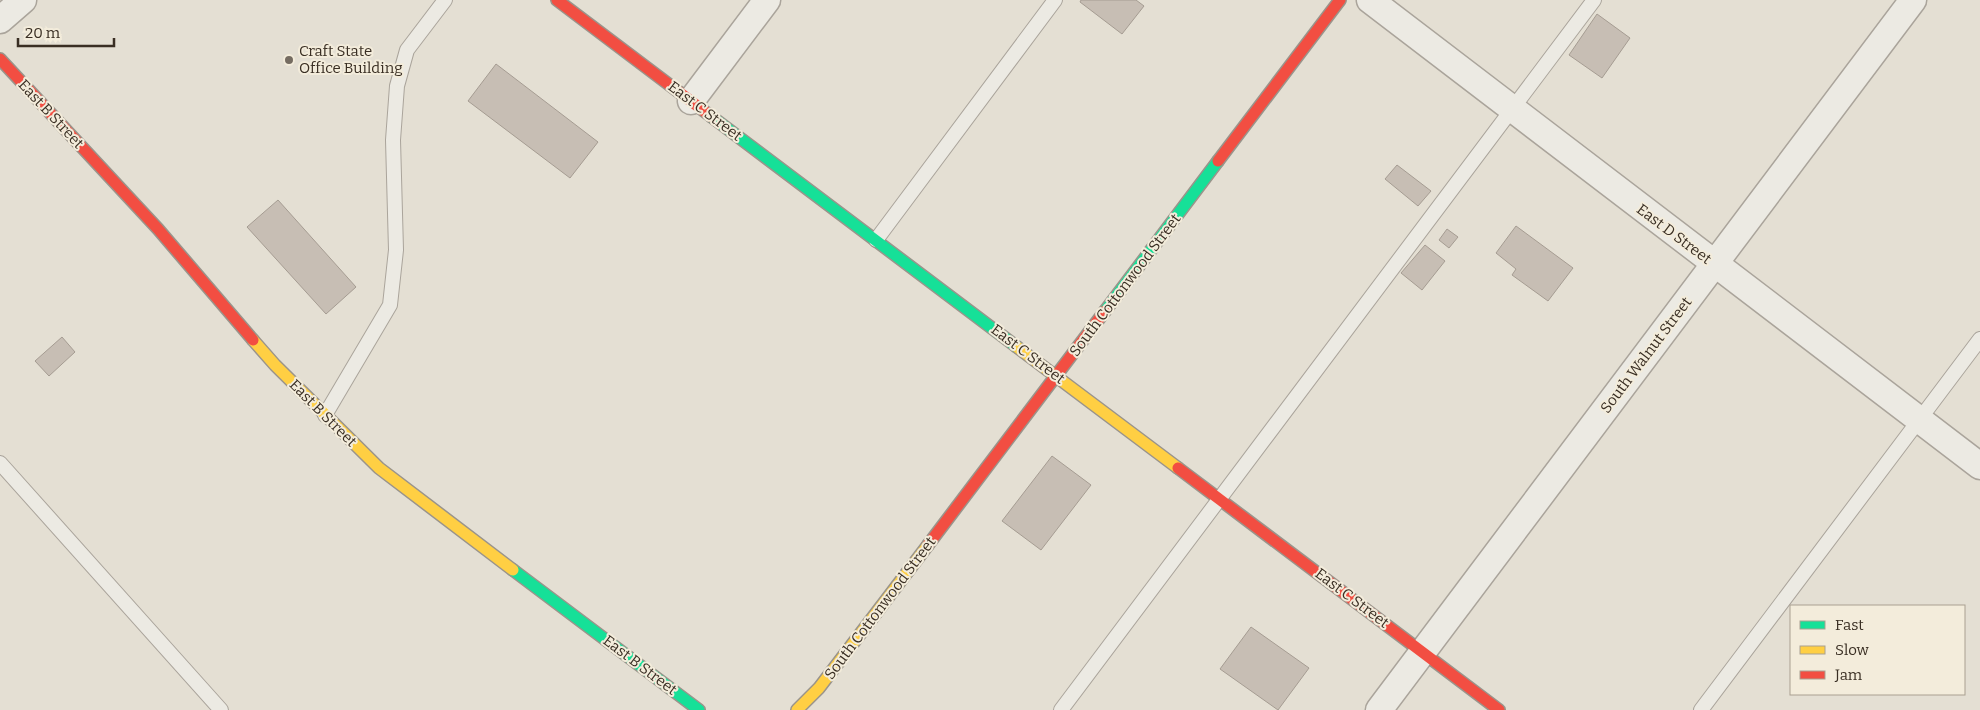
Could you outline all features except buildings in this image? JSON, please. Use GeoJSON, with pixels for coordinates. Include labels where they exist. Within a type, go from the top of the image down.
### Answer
{"type":"FeatureCollection","features":[{"type":"Feature","properties":{"kind":"street"},"geometry":{"type":"LineString","coordinates":[[0,20],[23,0]]}},
{"type":"Feature","properties":{"kind":"street","name":"East C Street"},"geometry":{"type":"LineString","coordinates":[[557,0],[1499,710]]}},
{"type":"Feature","properties":{"kind":"street"},"geometry":{"type":"LineString","coordinates":[[692,101],[767,0]]}},
{"type":"Feature","properties":{"kind":"street","name":"South Cottonwood Street"},"geometry":{"type":"LineString","coordinates":[[796,710],[819,688],[1340,0]]}},
{"type":"Feature","properties":{"kind":"street","name":"East D Street"},"geometry":{"type":"LineString","coordinates":[[1370,0],[1980,466]]}},
{"type":"Feature","properties":{"kind":"street","name":"South Walnut Street"},"geometry":{"type":"LineString","coordinates":[[1379,710],[1913,0]]}},
{"type":"Feature","properties":{"kind":"street","name":"East B Street"},"geometry":{"type":"LineString","coordinates":[[0,59],[158,229],[275,366],[379,468],[699,710]]}},
{"type":"Feature","properties":{"kind":"lane"},"geometry":{"type":"LineString","coordinates":[[325,416],[390,305],[396,250],[393,140],[397,86],[407,50],[445,0]]}},
{"type":"Feature","properties":{"kind":"lane"},"geometry":{"type":"LineString","coordinates":[[876,240],[1055,0]]}},
{"type":"Feature","properties":{"kind":"lane"},"geometry":{"type":"LineString","coordinates":[[1061,710],[1594,0]]}},
{"type":"Feature","properties":{"kind":"lane"},"geometry":{"type":"LineString","coordinates":[[1701,710],[1980,339]]}},
{"type":"Feature","properties":{"kind":"lane"},"geometry":{"type":"LineString","coordinates":[[0,463],[221,710]]}},
{"type":"Feature","properties":{"kind":"traffic: fast"},"geometry":{"type":"LineString","coordinates":[[712,117],[1017,347]]}},
{"type":"Feature","properties":{"kind":"traffic: fast"},"geometry":{"type":"LineString","coordinates":[[1105,311],[1218,161]]}},
{"type":"Feature","properties":{"kind":"traffic: fast"},"geometry":{"type":"LineString","coordinates":[[513,570],[699,710]]}},
{"type":"Feature","properties":{"kind":"traffic: slow"},"geometry":{"type":"LineString","coordinates":[[253,340],[275,365],[379,468],[513,570]]}},
{"type":"Feature","properties":{"kind":"traffic: slow"},"geometry":{"type":"LineString","coordinates":[[1017,347],[1178,468]]}},
{"type":"Feature","properties":{"kind":"traffic: slow"},"geometry":{"type":"LineString","coordinates":[[797,710],[819,688],[928,545]]}},
{"type":"Feature","properties":{"kind":"traffic: jam"},"geometry":{"type":"LineString","coordinates":[[557,0],[712,117]]}},
{"type":"Feature","properties":{"kind":"traffic: jam"},"geometry":{"type":"LineString","coordinates":[[1218,161],[1340,0]]}},
{"type":"Feature","properties":{"kind":"traffic: jam"},"geometry":{"type":"LineString","coordinates":[[0,59],[158,229],[253,340]]}},
{"type":"Feature","properties":{"kind":"traffic: jam"},"geometry":{"type":"LineString","coordinates":[[928,545],[1105,311]]}},
{"type":"Feature","properties":{"kind":"traffic: jam"},"geometry":{"type":"LineString","coordinates":[[1178,468],[1499,710]]}},
{"type":"Feature","properties":{"kind":"place","name":"Craft State Office Building"},"geometry":{"type":"Point","coordinates":[289,60]}}]}
